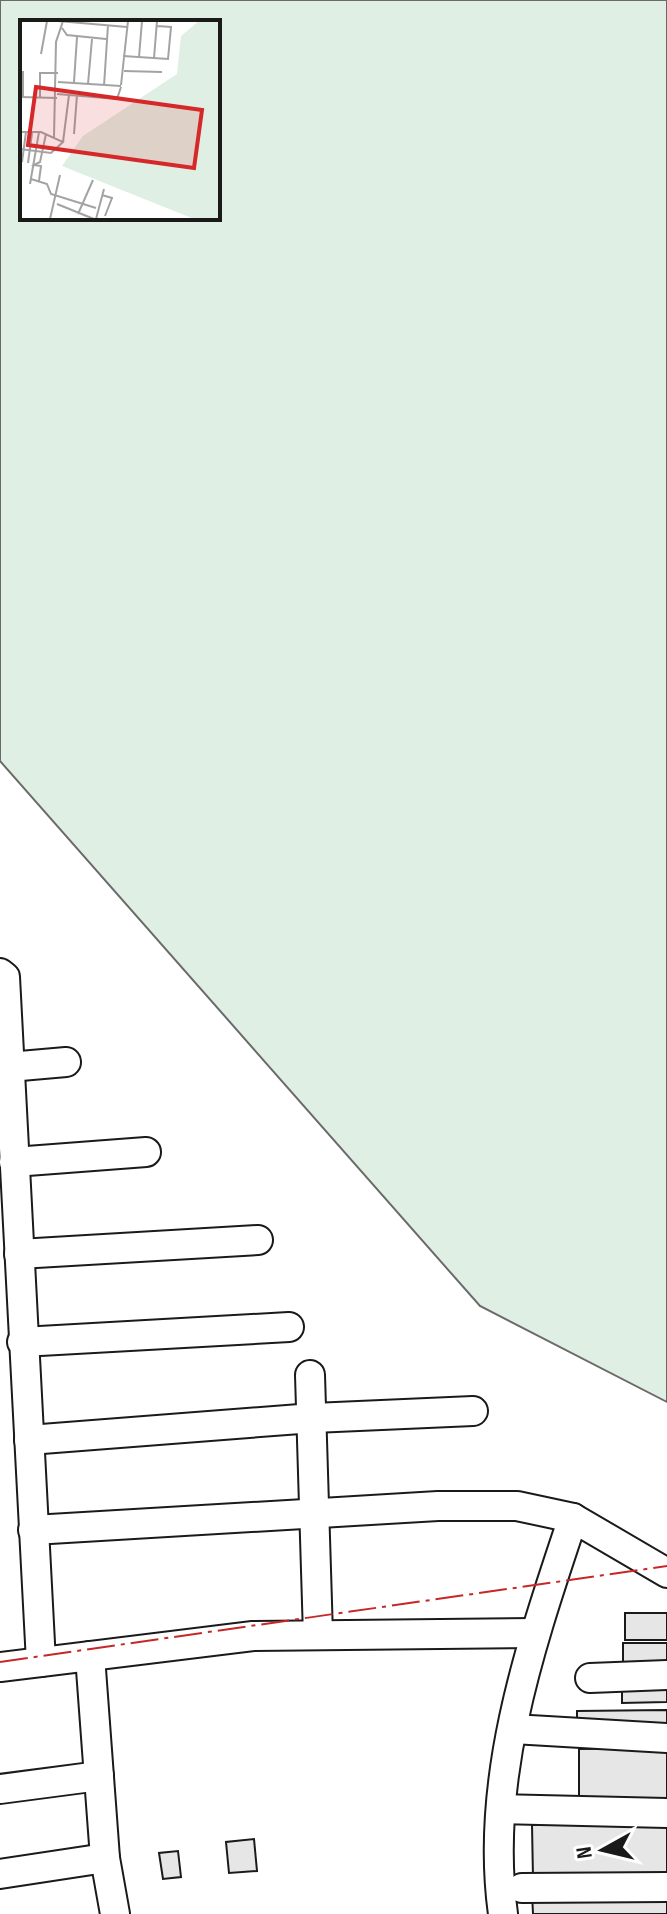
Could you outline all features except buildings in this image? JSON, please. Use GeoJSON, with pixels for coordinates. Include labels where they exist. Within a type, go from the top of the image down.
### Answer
{"type":"FeatureCollection","features":[{"type":"Feature","properties":{"kind":"street"},"geometry":{"type":"LineString","coordinates":[[0,973],[5,977],[41,1662]]}},
{"type":"Feature","properties":{"kind":"street"},"geometry":{"type":"LineString","coordinates":[[9,1067],[66,1062]]}},
{"type":"Feature","properties":{"kind":"street"},"geometry":{"type":"LineString","coordinates":[[14,1162],[146,1152]]}},
{"type":"Feature","properties":{"kind":"street"},"geometry":{"type":"LineString","coordinates":[[19,1254],[258,1240]]}},
{"type":"Feature","properties":{"kind":"street"},"geometry":{"type":"LineString","coordinates":[[22,1342],[289,1327]]}},
{"type":"Feature","properties":{"kind":"street"},"geometry":{"type":"LineString","coordinates":[[310,1375],[318,1635]]}},
{"type":"Feature","properties":{"kind":"street"},"geometry":{"type":"LineString","coordinates":[[29,1440],[313,1418],[473,1411]]}},
{"type":"Feature","properties":{"kind":"street"},"geometry":{"type":"LineString","coordinates":[[33,1530],[314,1513],[517,1506],[573,1518],[667,1573]]}},
{"type":"Feature","properties":{"kind":"street"},"geometry":{"type":"LineString","coordinates":[[503,1914],[499,1888],[502,1781],[535,1633],[573,1518]]}},
{"type":"Feature","properties":{"kind":"street"},"geometry":{"type":"LineString","coordinates":[[0,1667],[253,1636],[535,1633]]}},
{"type":"Feature","properties":{"kind":"street"},"geometry":{"type":"LineString","coordinates":[[90,1656],[105,1858],[115,1914]]}},
{"type":"Feature","properties":{"kind":"street"},"geometry":{"type":"LineString","coordinates":[[590,1678],[667,1675]]}},
{"type":"Feature","properties":{"kind":"street"},"geometry":{"type":"LineString","coordinates":[[513,1729],[667,1738]]}},
{"type":"Feature","properties":{"kind":"street"},"geometry":{"type":"LineString","coordinates":[[0,1789],[99,1776]]}},
{"type":"Feature","properties":{"kind":"street"},"geometry":{"type":"LineString","coordinates":[[502,1809],[667,1813]]}},
{"type":"Feature","properties":{"kind":"street"},"geometry":{"type":"LineString","coordinates":[[0,1874],[105,1858]]}},
{"type":"Feature","properties":{"kind":"street"},"geometry":{"type":"LineString","coordinates":[[522,1888],[667,1887]]}},
{"type":"Feature","properties":{"kind":"green space"},"geometry":{"type":"Polygon","coordinates":[[[0,0],[667,0],[667,1402],[480,1306],[0,761],[0,0]]]}},
{"type":"Feature","properties":{"kind":"power"},"geometry":{"type":"LineString","coordinates":[[0,1662],[667,1566]]}}]}
